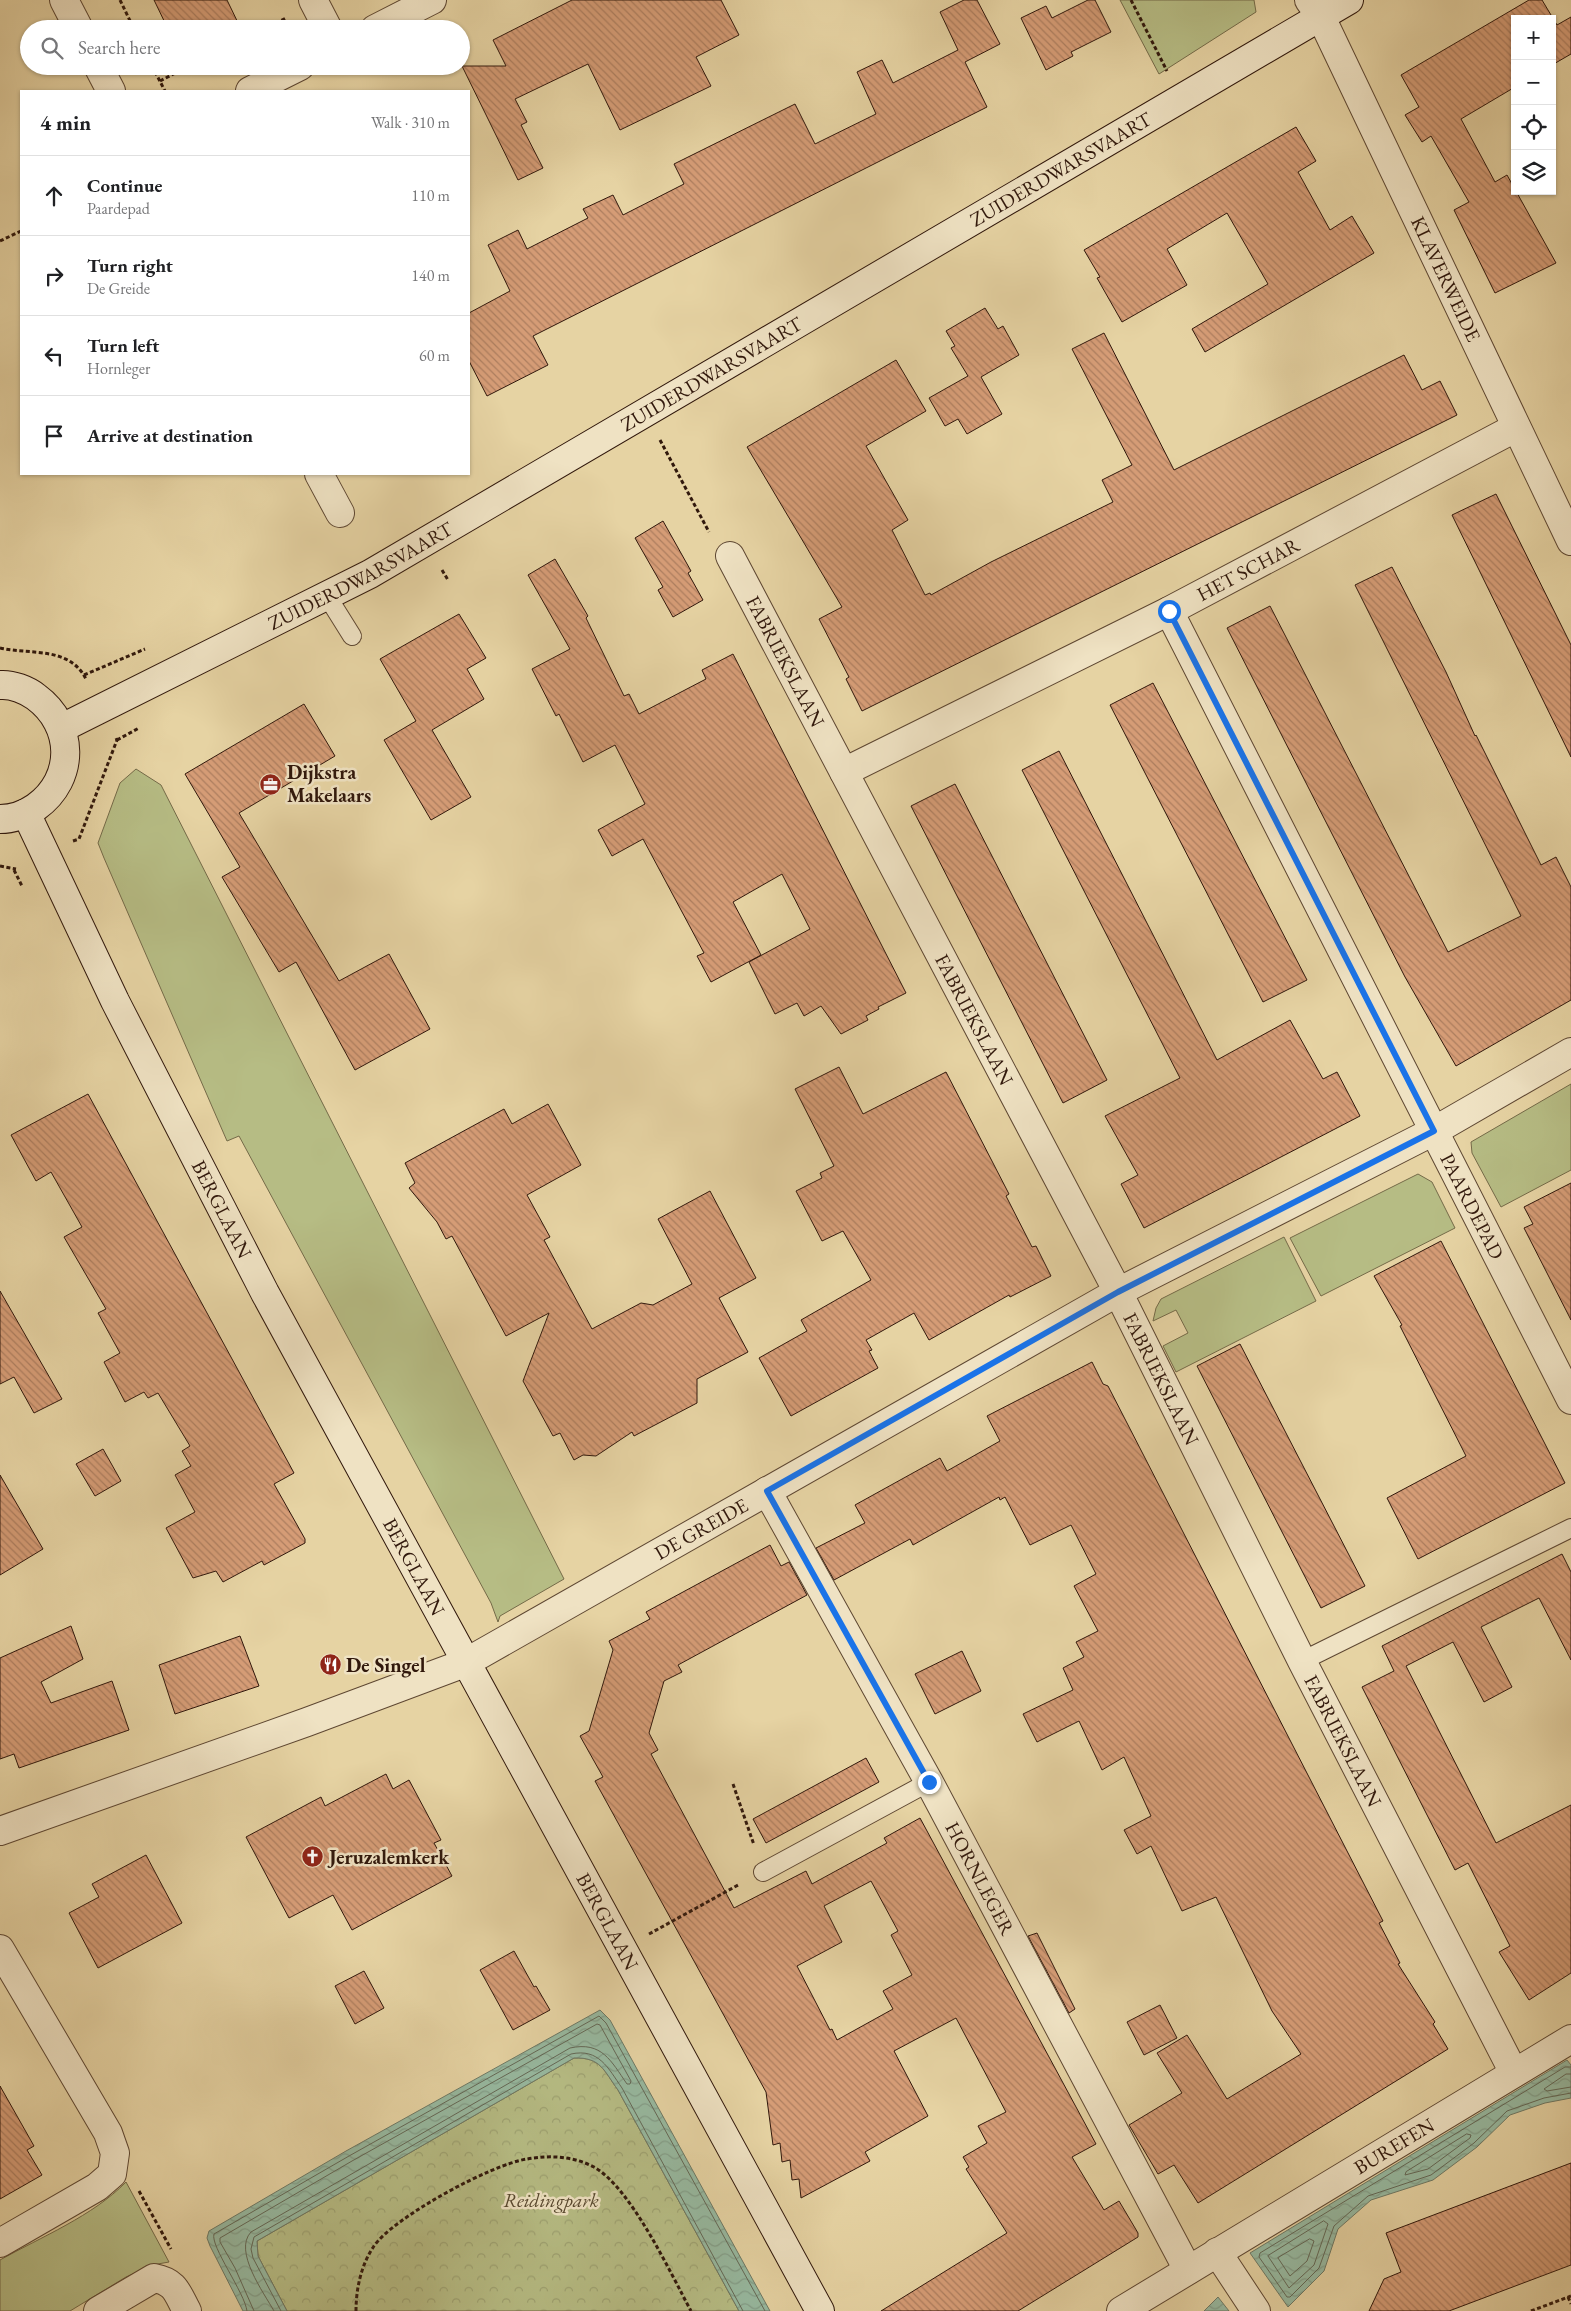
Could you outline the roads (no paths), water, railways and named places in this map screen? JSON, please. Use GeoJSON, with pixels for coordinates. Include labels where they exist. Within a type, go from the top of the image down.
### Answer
{"type":"FeatureCollection","features":[{"type":"Feature","properties":{"kind":"street"},"geometry":{"type":"LineString","coordinates":[[313,0],[323,20]]}},
{"type":"Feature","properties":{"kind":"street"},"geometry":{"type":"LineString","coordinates":[[393,20],[432,0]]}},
{"type":"Feature","properties":{"kind":"street","name":"ZUIDERDWARSVAART"},"geometry":{"type":"LineString","coordinates":[[62,728],[370,574],[1181,99],[1315,9],[1349,0]]}},
{"type":"Feature","properties":{"kind":"street"},"geometry":{"type":"LineString","coordinates":[[66,1],[75,20]]}},
{"type":"Feature","properties":{"kind":"street","name":"KLAVERWEIDE"},"geometry":{"type":"LineString","coordinates":[[1315,9],[1571,541]]}},
{"type":"Feature","properties":{"kind":"street"},"geometry":{"type":"LineString","coordinates":[[103,75],[110,90]]}},
{"type":"Feature","properties":{"kind":"street"},"geometry":{"type":"LineString","coordinates":[[252,90],[282,75]]}},
{"type":"Feature","properties":{"kind":"street","name":"HET SCHAR"},"geometry":{"type":"LineString","coordinates":[[844,772],[1169,611],[1516,428]]}},
{"type":"Feature","properties":{"kind":"street"},"geometry":{"type":"LineString","coordinates":[[320,475],[340,513]]}},
{"type":"Feature","properties":{"kind":"street","name":"FABRIEKSLAAN"},"geometry":{"type":"LineString","coordinates":[[730,556],[1118,1292],[1302,1661],[1514,2072]]}},
{"type":"Feature","properties":{"kind":"street","name":"PAARDEPAD"},"geometry":{"type":"LineString","coordinates":[[1169,611],[1571,1400]]}},
{"type":"Feature","properties":{"kind":"street"},"geometry":{"type":"LineString","coordinates":[[0,685],[28,691],[49,706],[62,728],[66,753],[61,778],[46,799],[13,816]]}},
{"type":"Feature","properties":{"kind":"street","name":"BERGLAAN"},"geometry":{"type":"LineString","coordinates":[[13,816],[116,1001],[265,1293],[465,1663],[623,1948],[820,2311]]}},
{"type":"Feature","properties":{"kind":"street","name":"DE GREIDE"},"geometry":{"type":"LineString","coordinates":[[465,1663],[1118,1292],[1434,1131],[1571,1052]]}},
{"type":"Feature","properties":{"kind":"street","name":"HORNLEGER"},"geometry":{"type":"LineString","coordinates":[[767,1491],[929,1782],[1188,2270]]}},
{"type":"Feature","properties":{"kind":"street"},"geometry":{"type":"LineString","coordinates":[[3,1824],[307,1722],[465,1663]]}},
{"type":"Feature","properties":{"kind":"street"},"geometry":{"type":"LineString","coordinates":[[0,1949],[108,2133],[115,2153],[112,2174],[97,2187],[0,2243]]}},
{"type":"Feature","properties":{"kind":"street","name":"BUREFEN"},"geometry":{"type":"LineString","coordinates":[[1121,2311],[1571,2039]]}},
{"type":"Feature","properties":{"kind":"street"},"geometry":{"type":"LineString","coordinates":[[1217,2252],[1256,2311]]}},
{"type":"Feature","properties":{"kind":"street"},"geometry":{"type":"LineString","coordinates":[[98,2311],[154,2278],[169,2283],[187,2311]]}},
{"type":"Feature","properties":{"kind":"lane"},"geometry":{"type":"LineString","coordinates":[[327,596],[352,636]]}},
{"type":"Feature","properties":{"kind":"lane"},"geometry":{"type":"LineString","coordinates":[[1302,1661],[1571,1528]]}},
{"type":"Feature","properties":{"kind":"lane"},"geometry":{"type":"LineString","coordinates":[[763,1872],[929,1782]]}},
{"type":"Feature","properties":{"kind":"water"},"geometry":{"type":"Polygon","coordinates":[[[600,2010],[610,2020],[770,2311],[739,2311],[618,2090],[601,2066],[590,2060],[574,2058],[257,2241],[258,2256],[287,2311],[243,2311],[210,2246],[207,2238],[209,2231],[346,2151],[600,2010]]]}},
{"type":"Feature","properties":{"kind":"water"},"geometry":{"type":"Polygon","coordinates":[[[1567,2060],[1571,2065],[1571,2098],[1545,2103],[1510,2115],[1477,2147],[1433,2180],[1371,2200],[1338,2229],[1324,2271],[1288,2307],[1250,2253],[1567,2060]]]}},
{"type":"Feature","properties":{"kind":"water"},"geometry":{"type":"Polygon","coordinates":[[[1218,2297],[1229,2311],[1204,2311],[1218,2297]]]}},
{"type":"Feature","properties":{"kind":"place","name":"Dijkstra Makelaars"},"geometry":{"type":"Point","coordinates":[271,784]}},
{"type":"Feature","properties":{"kind":"place","name":"De Singel"},"geometry":{"type":"Point","coordinates":[330,1665]}},
{"type":"Feature","properties":{"kind":"place","name":"Jeruzalemkerk"},"geometry":{"type":"Point","coordinates":[313,1857]}},
{"type":"Feature","properties":{"kind":"park label","name":"Reidingpark"},"geometry":{"type":"Point","coordinates":[551,2200]}}]}
